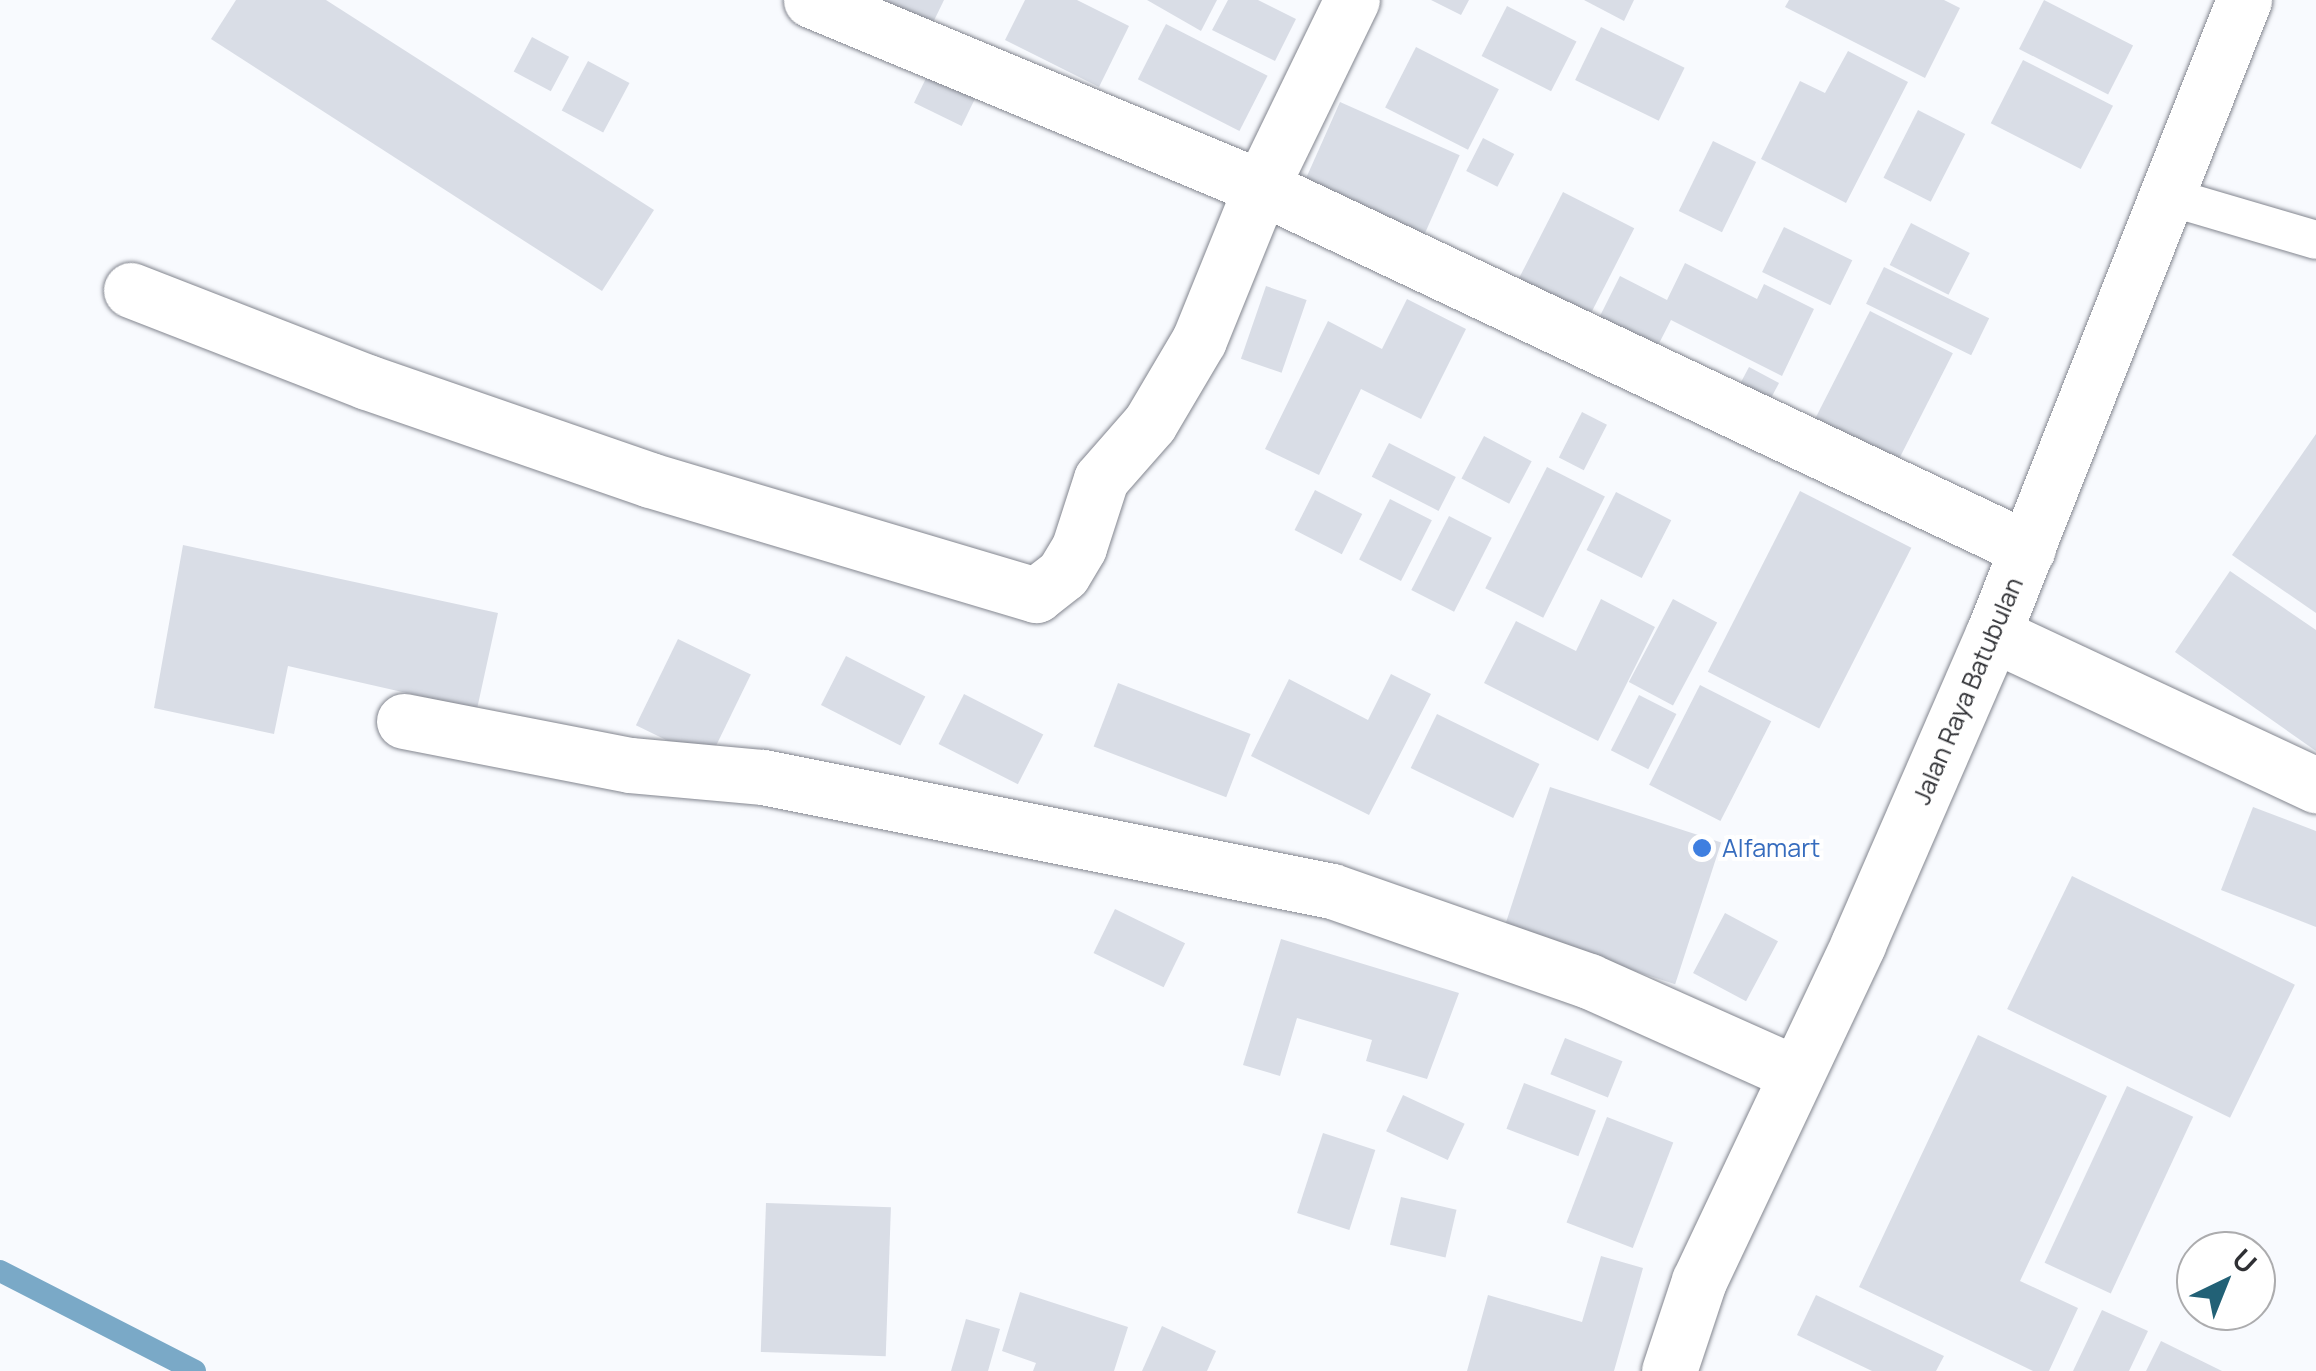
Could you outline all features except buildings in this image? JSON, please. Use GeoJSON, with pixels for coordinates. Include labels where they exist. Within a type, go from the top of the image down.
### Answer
{"type":"FeatureCollection","features":[{"type":"Feature","properties":{"kind":"main road"},"geometry":{"type":"LineString","coordinates":[[811,0],[1262,187],[2028,549]]}},
{"type":"Feature","properties":{"kind":"main road"},"geometry":{"type":"LineString","coordinates":[[131,290],[367,382],[650,480],[1036,595],[1062,574],[1079,548],[1101,479],[1150,424],[1199,340],[1262,187],[1352,0]]}},
{"type":"Feature","properties":{"kind":"main road","name":"Jalan Raya Batubulan"},"geometry":{"type":"LineString","coordinates":[[1670,1371],[1698,1282],[1792,1072],[1858,944],[1993,634],[2170,197],[2244,0]]}},
{"type":"Feature","properties":{"kind":"main road"},"geometry":{"type":"LineString","coordinates":[[1993,634],[2316,784]]}},
{"type":"Feature","properties":{"kind":"main road"},"geometry":{"type":"LineString","coordinates":[[404,721],[630,766],[763,777],[1332,891],[1589,981],[1792,1072]]}},
{"type":"Feature","properties":{"kind":"lane"},"geometry":{"type":"LineString","coordinates":[[2170,197],[2316,240]]}},
{"type":"Feature","properties":{"kind":"waterway"},"geometry":{"type":"LineString","coordinates":[[0,1271],[195,1371]]}},
{"type":"Feature","properties":{"kind":"place","name":"Alfamart"},"geometry":{"type":"Point","coordinates":[1702,848]}}]}
